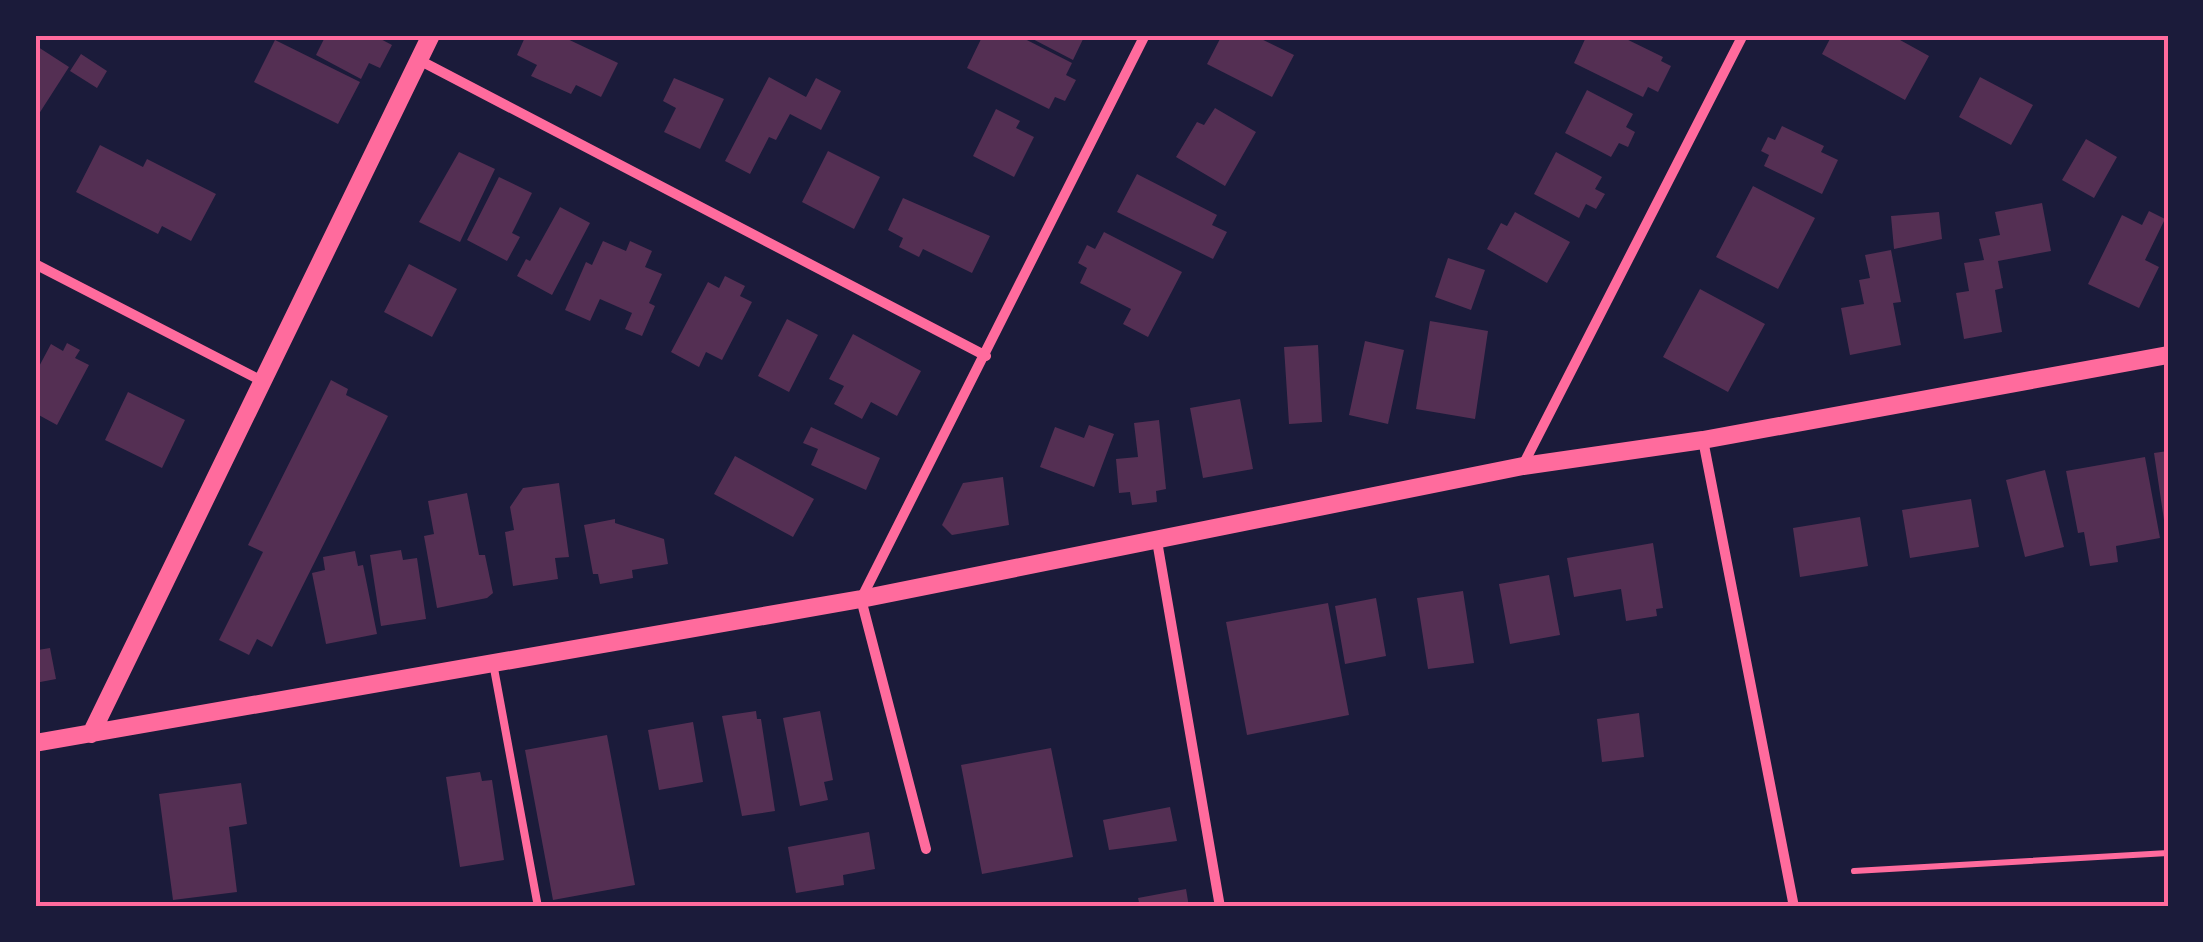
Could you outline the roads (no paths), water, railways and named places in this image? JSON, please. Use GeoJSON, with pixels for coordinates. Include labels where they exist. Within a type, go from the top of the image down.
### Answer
{"type":"FeatureCollection","features":[{"type":"Feature","properties":{"kind":"street"},"geometry":{"type":"LineString","coordinates":[[91,734],[260,380],[432,35]]}},
{"type":"Feature","properties":{"kind":"street"},"geometry":{"type":"LineString","coordinates":[[926,849],[862,599],[1145,35]]}},
{"type":"Feature","properties":{"kind":"street"},"geometry":{"type":"LineString","coordinates":[[1523,466],[1744,35]]}},
{"type":"Feature","properties":{"kind":"street"},"geometry":{"type":"LineString","coordinates":[[419,60],[986,356]]}},
{"type":"Feature","properties":{"kind":"street"},"geometry":{"type":"LineString","coordinates":[[35,264],[260,380]]}},
{"type":"Feature","properties":{"kind":"street"},"geometry":{"type":"LineString","coordinates":[[35,743],[862,599],[1523,466],[1704,440],[2168,355]]}},
{"type":"Feature","properties":{"kind":"street"},"geometry":{"type":"LineString","coordinates":[[1704,440],[1794,907]]}},
{"type":"Feature","properties":{"kind":"street"},"geometry":{"type":"LineString","coordinates":[[1157,540],[1220,907]]}},
{"type":"Feature","properties":{"kind":"lane"},"geometry":{"type":"LineString","coordinates":[[492,663],[538,907]]}}]}
